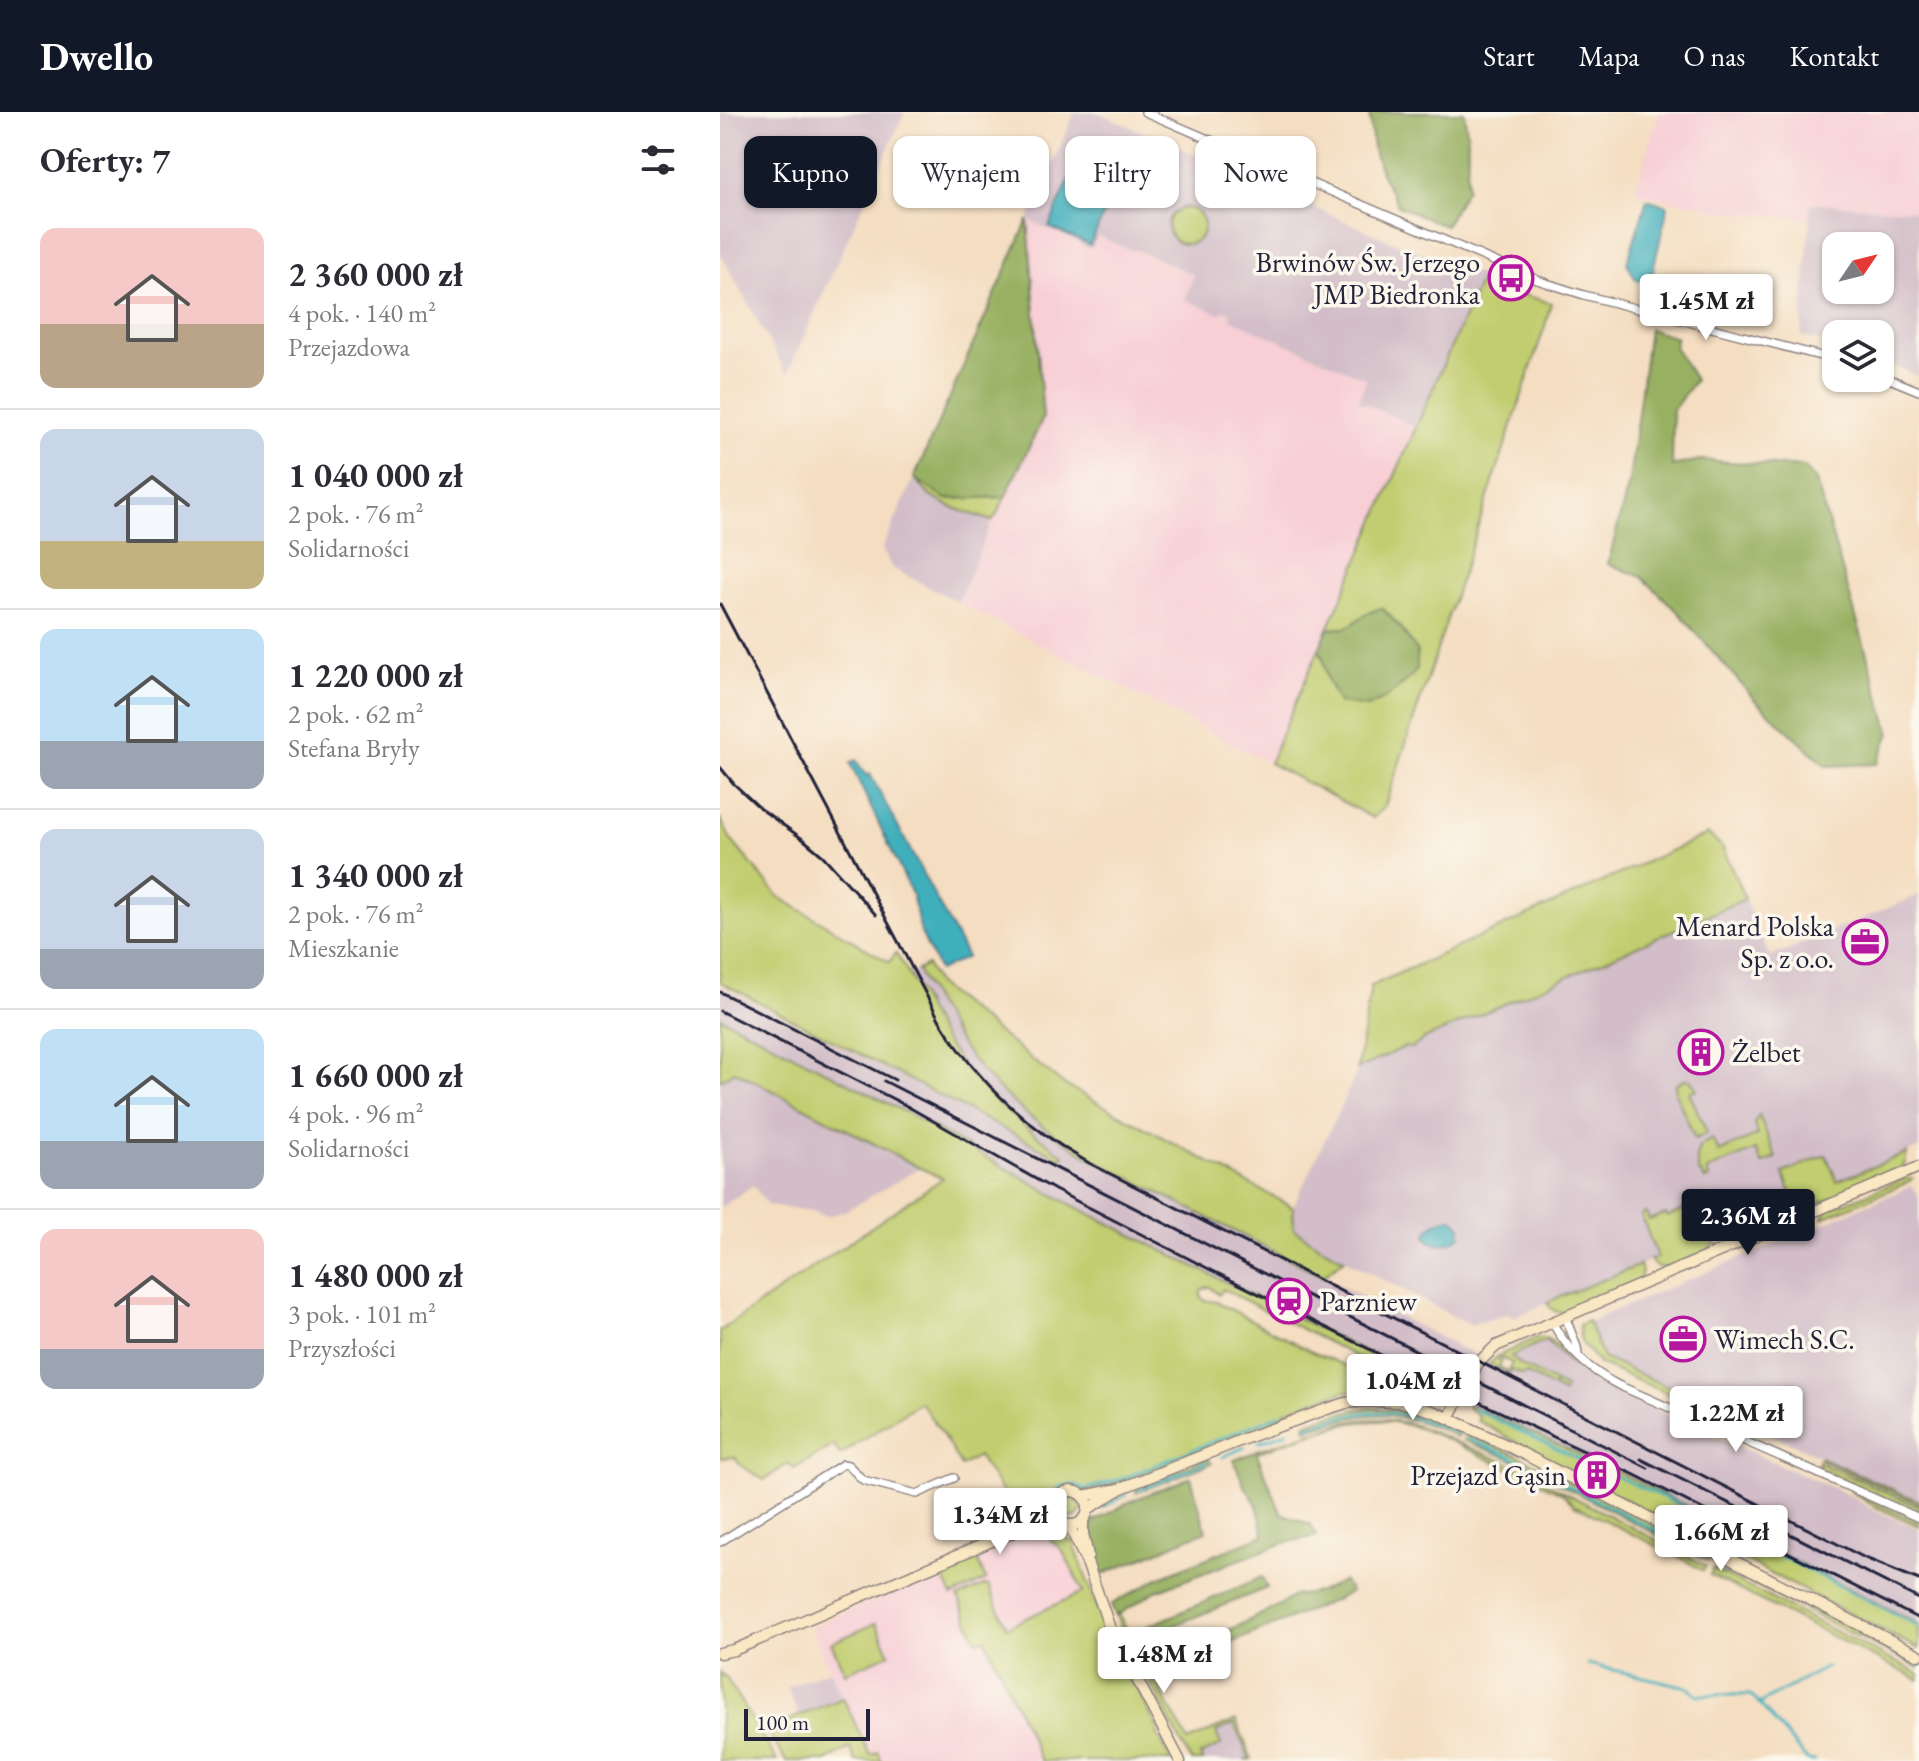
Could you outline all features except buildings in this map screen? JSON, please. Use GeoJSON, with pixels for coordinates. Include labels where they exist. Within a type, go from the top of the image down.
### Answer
{"type":"FeatureCollection","features":[{"type":"Feature","properties":{"kind":"street"},"geometry":{"type":"LineString","coordinates":[[1145,112],[1540,281],[1822,356]]}},
{"type":"Feature","properties":{"kind":"street"},"geometry":{"type":"LineString","coordinates":[[1894,381],[1919,391]]}},
{"type":"Feature","properties":{"kind":"street"},"geometry":{"type":"LineString","coordinates":[[1449,1418],[1475,1368],[1487,1352],[1503,1342],[1918,1169]]}},
{"type":"Feature","properties":{"kind":"street"},"geometry":{"type":"LineString","coordinates":[[1565,1316],[1578,1355]]}},
{"type":"Feature","properties":{"kind":"street"},"geometry":{"type":"LineString","coordinates":[[1552,1322],[1568,1348],[1596,1372],[1618,1385],[1919,1518]]}},
{"type":"Feature","properties":{"kind":"street"},"geometry":{"type":"LineString","coordinates":[[720,1653],[734,1650],[1032,1524],[1055,1507],[1057,1500],[1065,1493],[1074,1492],[1083,1496],[1119,1489],[1269,1429],[1346,1403],[1374,1400],[1401,1402],[1449,1418],[1919,1655]]}},
{"type":"Feature","properties":{"kind":"street"},"geometry":{"type":"LineString","coordinates":[[720,1542],[843,1464],[863,1480],[917,1494],[954,1478]]}},
{"type":"Feature","properties":{"kind":"street"},"geometry":{"type":"LineString","coordinates":[[1088,1565],[1083,1520],[1088,1509],[1119,1489]]}},
{"type":"Feature","properties":{"kind":"street"},"geometry":{"type":"LineString","coordinates":[[1083,1496],[1088,1509]]}},
{"type":"Feature","properties":{"kind":"street"},"geometry":{"type":"LineString","coordinates":[[1055,1507],[1088,1565],[1109,1626],[1180,1761]]}},
{"type":"Feature","properties":{"kind":"street"},"geometry":{"type":"LineString","coordinates":[[1032,1524],[1076,1524],[1083,1520]]}},
{"type":"Feature","properties":{"kind":"shaded area"},"geometry":{"type":"Polygon","coordinates":[[[720,112],[905,112],[877,174],[877,136],[744,136],[744,208],[862,208],[787,374],[720,253],[720,112]]]}},
{"type":"Feature","properties":{"kind":"shaded area"},"geometry":{"type":"Polygon","coordinates":[[[1075,112],[1097,112],[1152,136],[1065,136],[1065,208],[1179,208],[1179,148],[1195,155],[1195,208],[1315,208],[1482,276],[1416,428],[1358,401],[1367,379],[1231,319],[1231,313],[1225,310],[1220,314],[1184,299],[1194,275],[1098,236],[1092,248],[1084,247],[1028,220],[1033,208],[1049,208],[1049,172],[1075,112]]]}},
{"type":"Feature","properties":{"kind":"shaded area"},"geometry":{"type":"Polygon","coordinates":[[[1659,112],[1919,112],[1919,211],[1811,203],[1810,219],[1707,210],[1707,205],[1669,201],[1635,191],[1659,112]]]}},
{"type":"Feature","properties":{"kind":"shaded area"},"geometry":{"type":"Polygon","coordinates":[[[1811,203],[1919,211],[1919,377],[1894,366],[1894,320],[1822,320],[1822,342],[1801,336],[1811,203]]]}},
{"type":"Feature","properties":{"kind":"shaded area"},"geometry":{"type":"Polygon","coordinates":[[[1028,220],[1080,245],[1097,236],[1194,275],[1184,298],[1232,313],[1232,319],[1368,379],[1405,423],[1416,428],[1269,763],[958,602],[992,521],[1043,418],[1028,220]]]}},
{"type":"Feature","properties":{"kind":"shaded area"},"geometry":{"type":"Polygon","coordinates":[[[914,478],[930,496],[992,521],[958,602],[892,568],[882,549],[914,478]]]}},
{"type":"Feature","properties":{"kind":"shaded area"},"geometry":{"type":"Polygon","coordinates":[[[1919,895],[1919,1148],[1514,1317],[1508,1314],[1470,1325],[1319,1246],[1294,1229],[1293,1207],[1357,1069],[1745,899],[1770,957],[1919,895]]]}},
{"type":"Feature","properties":{"kind":"shaded area"},"geometry":{"type":"Polygon","coordinates":[[[917,970],[952,1031],[983,1072],[1024,1113],[1073,1148],[1509,1373],[1511,1370],[1523,1375],[1526,1373],[1563,1393],[1565,1388],[1521,1365],[1510,1355],[1546,1340],[1594,1383],[1919,1529],[1919,1624],[1619,1472],[1468,1404],[1070,1204],[903,1111],[720,1017],[720,986],[1062,1159],[1064,1155],[1033,1134],[995,1101],[958,1059],[933,1020],[910,973],[917,970]]]}},
{"type":"Feature","properties":{"kind":"shaded area"},"geometry":{"type":"Polygon","coordinates":[[[735,1071],[920,1168],[845,1211],[827,1216],[812,1211],[768,1206],[753,1185],[720,1208],[720,1080],[735,1071]]]}},
{"type":"Feature","properties":{"kind":"shaded area"},"geometry":{"type":"Polygon","coordinates":[[[1912,1186],[1919,1196],[1919,1501],[1603,1358],[1588,1322],[1912,1186]]]}},
{"type":"Feature","properties":{"kind":"shaded area"},"geometry":{"type":"Polygon","coordinates":[[[1040,1530],[1063,1551],[1083,1589],[1106,1761],[882,1761],[878,1752],[870,1756],[811,1627],[1040,1530]]]}},
{"type":"Feature","properties":{"kind":"shaded area"},"geometry":{"type":"Polygon","coordinates":[[[829,1670],[843,1698],[799,1716],[787,1687],[829,1670]]]}},
{"type":"Feature","properties":{"kind":"shaded area"},"geometry":{"type":"Polygon","coordinates":[[[1235,1724],[1249,1758],[1244,1761],[1203,1761],[1200,1756],[1220,1745],[1215,1732],[1235,1724]]]}},
{"type":"Feature","properties":{"kind":"green space"},"geometry":{"type":"Polygon","coordinates":[[[1369,112],[1464,112],[1468,139],[1467,188],[1445,226],[1398,206],[1382,175],[1373,148],[1369,112]]]}},
{"type":"Feature","properties":{"kind":"green space"},"geometry":{"type":"Polygon","coordinates":[[[1186,208],[1199,213],[1204,226],[1199,239],[1186,244],[1173,239],[1168,226],[1173,213],[1186,208]]]}},
{"type":"Feature","properties":{"kind":"green space"},"geometry":{"type":"Polygon","coordinates":[[[1028,220],[1043,418],[1005,497],[946,499],[914,478],[1028,220]]]}},
{"type":"Feature","properties":{"kind":"green space"},"geometry":{"type":"Polygon","coordinates":[[[1482,276],[1551,303],[1385,806],[1373,818],[1269,763],[1319,649],[1328,681],[1417,651],[1382,608],[1368,613],[1346,628],[1328,629],[1482,276]]]}},
{"type":"Feature","properties":{"kind":"green space"},"geometry":{"type":"Polygon","coordinates":[[[1649,329],[1676,337],[1675,348],[1695,380],[1673,410],[1672,466],[1700,460],[1804,467],[1816,481],[1890,733],[1877,764],[1826,766],[1755,700],[1679,613],[1642,577],[1608,564],[1629,482],[1649,329]]]}},
{"type":"Feature","properties":{"kind":"green space"},"geometry":{"type":"Polygon","coordinates":[[[916,479],[946,499],[1005,497],[992,521],[930,496],[916,479]]]}},
{"type":"Feature","properties":{"kind":"green space"},"geometry":{"type":"Polygon","coordinates":[[[1382,608],[1417,651],[1417,669],[1386,698],[1368,707],[1339,703],[1328,681],[1319,649],[1328,629],[1346,628],[1368,613],[1382,608]]]}},
{"type":"Feature","properties":{"kind":"green space"},"geometry":{"type":"Polygon","coordinates":[[[720,818],[731,840],[779,897],[889,962],[896,953],[956,1057],[998,1104],[1064,1155],[1062,1159],[720,982],[720,818]]]}},
{"type":"Feature","properties":{"kind":"green space"},"geometry":{"type":"Polygon","coordinates":[[[1708,834],[1723,848],[1745,899],[1424,1039],[1412,1048],[1405,1047],[1357,1069],[1371,986],[1708,834]]]}},
{"type":"Feature","properties":{"kind":"green space"},"geometry":{"type":"Polygon","coordinates":[[[927,965],[937,984],[1063,1084],[1293,1207],[1294,1229],[1344,1259],[1323,1276],[1102,1164],[1045,1128],[994,1084],[958,1040],[917,970],[927,965]]]}},
{"type":"Feature","properties":{"kind":"green space"},"geometry":{"type":"Polygon","coordinates":[[[720,1017],[903,1111],[1070,1204],[1453,1396],[1450,1402],[1445,1396],[1432,1391],[1441,1401],[1412,1393],[1413,1386],[1424,1392],[1427,1387],[1410,1379],[1406,1386],[1397,1384],[1392,1371],[1388,1373],[1380,1366],[1223,1289],[1219,1295],[1209,1286],[1201,1290],[1204,1300],[1217,1302],[1312,1352],[1374,1377],[1378,1381],[1377,1388],[1325,1397],[1294,1408],[1294,1414],[1288,1409],[1284,1418],[1116,1485],[1084,1492],[1064,1489],[1050,1506],[1014,1523],[1010,1517],[1017,1513],[978,1456],[961,1466],[920,1402],[840,1455],[834,1445],[794,1469],[789,1463],[764,1480],[740,1465],[735,1457],[720,1458],[720,1331],[943,1178],[735,1071],[720,1080],[720,1017]]]}},
{"type":"Feature","properties":{"kind":"green space"},"geometry":{"type":"Polygon","coordinates":[[[1690,1080],[1697,1089],[1689,1092],[1707,1133],[1695,1139],[1675,1092],[1676,1084],[1690,1080]]]}},
{"type":"Feature","properties":{"kind":"green space"},"geometry":{"type":"Polygon","coordinates":[[[1759,1115],[1776,1158],[1762,1164],[1756,1150],[1707,1170],[1709,1178],[1705,1180],[1699,1173],[1697,1156],[1700,1146],[1712,1139],[1719,1152],[1758,1135],[1754,1123],[1759,1115]]]}},
{"type":"Feature","properties":{"kind":"green space"},"geometry":{"type":"Polygon","coordinates":[[[1907,1153],[1905,1164],[1900,1169],[1738,1238],[1728,1236],[1723,1230],[1794,1200],[1783,1173],[1826,1155],[1837,1181],[1907,1153]]]}},
{"type":"Feature","properties":{"kind":"green space"},"geometry":{"type":"Polygon","coordinates":[[[1912,1178],[1909,1182],[1823,1218],[1829,1209],[1912,1178]]]}},
{"type":"Feature","properties":{"kind":"green space"},"geometry":{"type":"Polygon","coordinates":[[[1689,1196],[1697,1214],[1705,1211],[1716,1242],[1707,1251],[1667,1268],[1656,1267],[1650,1260],[1657,1257],[1641,1215],[1646,1213],[1649,1220],[1665,1214],[1667,1217],[1688,1208],[1684,1198],[1689,1196]]]}},
{"type":"Feature","properties":{"kind":"green space"},"geometry":{"type":"Polygon","coordinates":[[[1640,1265],[1641,1274],[1636,1282],[1564,1312],[1554,1310],[1547,1302],[1640,1265]]]}},
{"type":"Feature","properties":{"kind":"green space"},"geometry":{"type":"Polygon","coordinates":[[[1588,1321],[1603,1358],[1680,1392],[1678,1398],[1599,1364],[1580,1337],[1579,1325],[1588,1321]]]}},
{"type":"Feature","properties":{"kind":"green space"},"geometry":{"type":"Polygon","coordinates":[[[1538,1337],[1550,1340],[1555,1344],[1574,1367],[1546,1340],[1511,1356],[1521,1365],[1554,1382],[1554,1385],[1556,1383],[1565,1388],[1563,1393],[1526,1373],[1523,1375],[1511,1370],[1510,1374],[1489,1364],[1496,1358],[1502,1361],[1499,1367],[1508,1371],[1512,1363],[1498,1356],[1538,1337]]]}},
{"type":"Feature","properties":{"kind":"green space"},"geometry":{"type":"Polygon","coordinates":[[[1687,1396],[1742,1421],[1740,1425],[1685,1401],[1687,1396]]]}},
{"type":"Feature","properties":{"kind":"green space"},"geometry":{"type":"Polygon","coordinates":[[[1468,1404],[1619,1472],[1919,1624],[1919,1649],[1549,1461],[1477,1420],[1479,1416],[1469,1409],[1468,1404]]]}},
{"type":"Feature","properties":{"kind":"green space"},"geometry":{"type":"Polygon","coordinates":[[[1370,1408],[1410,1411],[1460,1431],[1458,1437],[1417,1421],[1383,1415],[1348,1418],[1306,1429],[1305,1424],[1321,1418],[1370,1408]]]}},
{"type":"Feature","properties":{"kind":"green space"},"geometry":{"type":"Polygon","coordinates":[[[1382,1419],[1420,1427],[1512,1465],[1706,1566],[1703,1571],[1574,1505],[1563,1494],[1442,1437],[1405,1424],[1379,1421],[1348,1424],[1259,1452],[1257,1450],[1342,1423],[1382,1419]]]}},
{"type":"Feature","properties":{"kind":"green space"},"geometry":{"type":"Polygon","coordinates":[[[1466,1434],[1517,1455],[1706,1551],[1708,1561],[1511,1459],[1463,1440],[1466,1434]]]}},
{"type":"Feature","properties":{"kind":"green space"},"geometry":{"type":"Polygon","coordinates":[[[1257,1451],[1281,1513],[1310,1524],[1317,1536],[1284,1543],[1156,1591],[1116,1616],[1111,1605],[1158,1578],[1264,1535],[1257,1505],[1243,1483],[1234,1460],[1257,1451]]]}},
{"type":"Feature","properties":{"kind":"green space"},"geometry":{"type":"Polygon","coordinates":[[[1207,1458],[1212,1463],[1136,1493],[1136,1487],[1207,1458]]]}},
{"type":"Feature","properties":{"kind":"green space"},"geometry":{"type":"Polygon","coordinates":[[[1819,1459],[1919,1501],[1919,1504],[1819,1459]]]}},
{"type":"Feature","properties":{"kind":"green space"},"geometry":{"type":"Polygon","coordinates":[[[1818,1462],[1919,1507],[1919,1513],[1819,1469],[1818,1462]]]}},
{"type":"Feature","properties":{"kind":"green space"},"geometry":{"type":"Polygon","coordinates":[[[1191,1477],[1206,1531],[1101,1575],[1091,1529],[1093,1522],[1133,1500],[1191,1477]]]}},
{"type":"Feature","properties":{"kind":"green space"},"geometry":{"type":"Polygon","coordinates":[[[1850,1491],[1919,1522],[1919,1526],[1874,1506],[1850,1491]]]}},
{"type":"Feature","properties":{"kind":"green space"},"geometry":{"type":"Polygon","coordinates":[[[1067,1498],[1075,1498],[1081,1508],[1075,1518],[1067,1518],[1061,1512],[1061,1504],[1067,1498]]]}},
{"type":"Feature","properties":{"kind":"green space"},"geometry":{"type":"Polygon","coordinates":[[[1056,1528],[1065,1533],[1070,1542],[1073,1541],[1111,1640],[1109,1642],[1115,1647],[1172,1761],[1041,1761],[985,1638],[977,1641],[958,1597],[989,1586],[1007,1627],[1083,1592],[1063,1551],[1040,1530],[1056,1528]]]}},
{"type":"Feature","properties":{"kind":"green space"},"geometry":{"type":"Polygon","coordinates":[[[976,1557],[986,1580],[952,1596],[941,1572],[976,1557]]]}},
{"type":"Feature","properties":{"kind":"green space"},"geometry":{"type":"Polygon","coordinates":[[[1722,1560],[1919,1659],[1919,1668],[1715,1564],[1722,1560]]]}},
{"type":"Feature","properties":{"kind":"green space"},"geometry":{"type":"Polygon","coordinates":[[[1713,1569],[1919,1674],[1919,1680],[1710,1575],[1713,1569]]]}},
{"type":"Feature","properties":{"kind":"green space"},"geometry":{"type":"Polygon","coordinates":[[[1262,1577],[1267,1588],[1148,1636],[1144,1628],[1262,1577]]]}},
{"type":"Feature","properties":{"kind":"green space"},"geometry":{"type":"Polygon","coordinates":[[[1343,1581],[1351,1592],[1335,1600],[1156,1674],[1150,1663],[1207,1641],[1294,1596],[1319,1592],[1343,1581]]]}},
{"type":"Feature","properties":{"kind":"green space"},"geometry":{"type":"Polygon","coordinates":[[[1119,1615],[1188,1741],[1236,1720],[1252,1759],[1244,1761],[1249,1758],[1234,1724],[1216,1732],[1221,1745],[1200,1755],[1203,1761],[1191,1761],[1129,1643],[1129,1636],[1126,1637],[1116,1616],[1119,1615]]]}},
{"type":"Feature","properties":{"kind":"green space"},"geometry":{"type":"Polygon","coordinates":[[[876,1623],[890,1654],[845,1673],[831,1643],[876,1623]]]}},
{"type":"Feature","properties":{"kind":"green space"},"geometry":{"type":"Polygon","coordinates":[[[720,1672],[725,1676],[777,1761],[720,1761],[720,1672]]]}},
{"type":"Feature","properties":{"kind":"green space"},"geometry":{"type":"Polygon","coordinates":[[[843,1698],[870,1755],[878,1752],[882,1761],[856,1761],[850,1748],[826,1761],[786,1761],[768,1732],[843,1698]]]}},
{"type":"Feature","properties":{"kind":"water"},"geometry":{"type":"Polygon","coordinates":[[[1065,189],[1065,208],[1106,208],[1090,245],[1049,227],[1065,189]]]}},
{"type":"Feature","properties":{"kind":"water"},"geometry":{"type":"Polygon","coordinates":[[[1647,199],[1668,206],[1650,283],[1636,280],[1627,263],[1647,199]]]}},
{"type":"Feature","properties":{"kind":"water"},"geometry":{"type":"Polygon","coordinates":[[[856,760],[866,776],[870,774],[967,957],[939,971],[921,933],[912,894],[850,763],[856,760]]]}},
{"type":"Feature","properties":{"kind":"water"},"geometry":{"type":"Polygon","coordinates":[[[1452,1218],[1461,1227],[1461,1236],[1442,1244],[1429,1240],[1426,1236],[1433,1226],[1452,1218]]]}},
{"type":"Feature","properties":{"kind":"waterway"},"geometry":{"type":"LineString","coordinates":[[1474,1409],[1592,1465]]}},
{"type":"Feature","properties":{"kind":"waterway"},"geometry":{"type":"LineString","coordinates":[[1306,1427],[1348,1415],[1382,1412],[1416,1418],[1457,1433]]}},
{"type":"Feature","properties":{"kind":"waterway"},"geometry":{"type":"LineString","coordinates":[[1019,1518],[1043,1505],[1062,1486],[1087,1489],[1124,1478],[1281,1414]]}},
{"type":"Feature","properties":{"kind":"waterway"},"geometry":{"type":"LineString","coordinates":[[1259,1442],[1287,1432]]}},
{"type":"Feature","properties":{"kind":"waterway"},"geometry":{"type":"LineString","coordinates":[[1468,1439],[1512,1457],[1707,1557]]}},
{"type":"Feature","properties":{"kind":"waterway"},"geometry":{"type":"LineString","coordinates":[[1222,1457],[1245,1447]]}},
{"type":"Feature","properties":{"kind":"waterway"},"geometry":{"type":"LineString","coordinates":[[1139,1490],[1207,1462]]}},
{"type":"Feature","properties":{"kind":"waterway"},"geometry":{"type":"LineString","coordinates":[[1607,1472],[1678,1504],[1919,1626]]}},
{"type":"Feature","properties":{"kind":"waterway"},"geometry":{"type":"LineString","coordinates":[[1102,1508],[1126,1495]]}},
{"type":"Feature","properties":{"kind":"waterway"},"geometry":{"type":"LineString","coordinates":[[1718,1563],[1787,1596]]}},
{"type":"Feature","properties":{"kind":"waterway"},"geometry":{"type":"LineString","coordinates":[[1888,1650],[1919,1665]]}},
{"type":"Feature","properties":{"kind":"waterway"},"geometry":{"type":"LineString","coordinates":[[1588,1664],[1687,1687],[1698,1695],[1750,1695],[1807,1760],[1815,1761]]}},
{"type":"Feature","properties":{"kind":"waterway"},"geometry":{"type":"LineString","coordinates":[[1760,1703],[1827,1667]]}},
{"type":"Feature","properties":{"kind":"railway"},"geometry":{"type":"LineString","coordinates":[[720,604],[940,1021],[970,1064],[1024,1119],[1089,1163],[1865,1558],[1919,1580]]}},
{"type":"Feature","properties":{"kind":"railway"},"geometry":{"type":"LineString","coordinates":[[720,767],[761,809],[823,856],[876,915]]}},
{"type":"Feature","properties":{"kind":"railway"},"geometry":{"type":"LineString","coordinates":[[720,992],[895,1080]]}},
{"type":"Feature","properties":{"kind":"railway"},"geometry":{"type":"LineString","coordinates":[[720,1011],[905,1105],[1055,1190],[1209,1269],[1419,1374],[1633,1474],[1919,1619]]}},
{"type":"Feature","properties":{"kind":"railway"},"geometry":{"type":"LineString","coordinates":[[884,1081],[1648,1468]]}},
{"type":"Feature","properties":{"kind":"railway"},"geometry":{"type":"LineString","coordinates":[[1641,1459],[1919,1599]]}},
{"type":"Feature","properties":{"kind":"place","name":"Brwinów Św. Jerzego JMP Biedronka"},"geometry":{"type":"Point","coordinates":[1511,278]}},
{"type":"Feature","properties":{"kind":"place","name":"Menard Polska Sp. z o.o."},"geometry":{"type":"Point","coordinates":[1865,942]}},
{"type":"Feature","properties":{"kind":"place","name":"Żelbet"},"geometry":{"type":"Point","coordinates":[1701,1052]}},
{"type":"Feature","properties":{"kind":"place","name":"Parzniew"},"geometry":{"type":"Point","coordinates":[1289,1301]}},
{"type":"Feature","properties":{"kind":"place","name":"Wimech S.C."},"geometry":{"type":"Point","coordinates":[1683,1339]}},
{"type":"Feature","properties":{"kind":"place","name":"Przejazd Gąsin"},"geometry":{"type":"Point","coordinates":[1597,1475]}}]}
